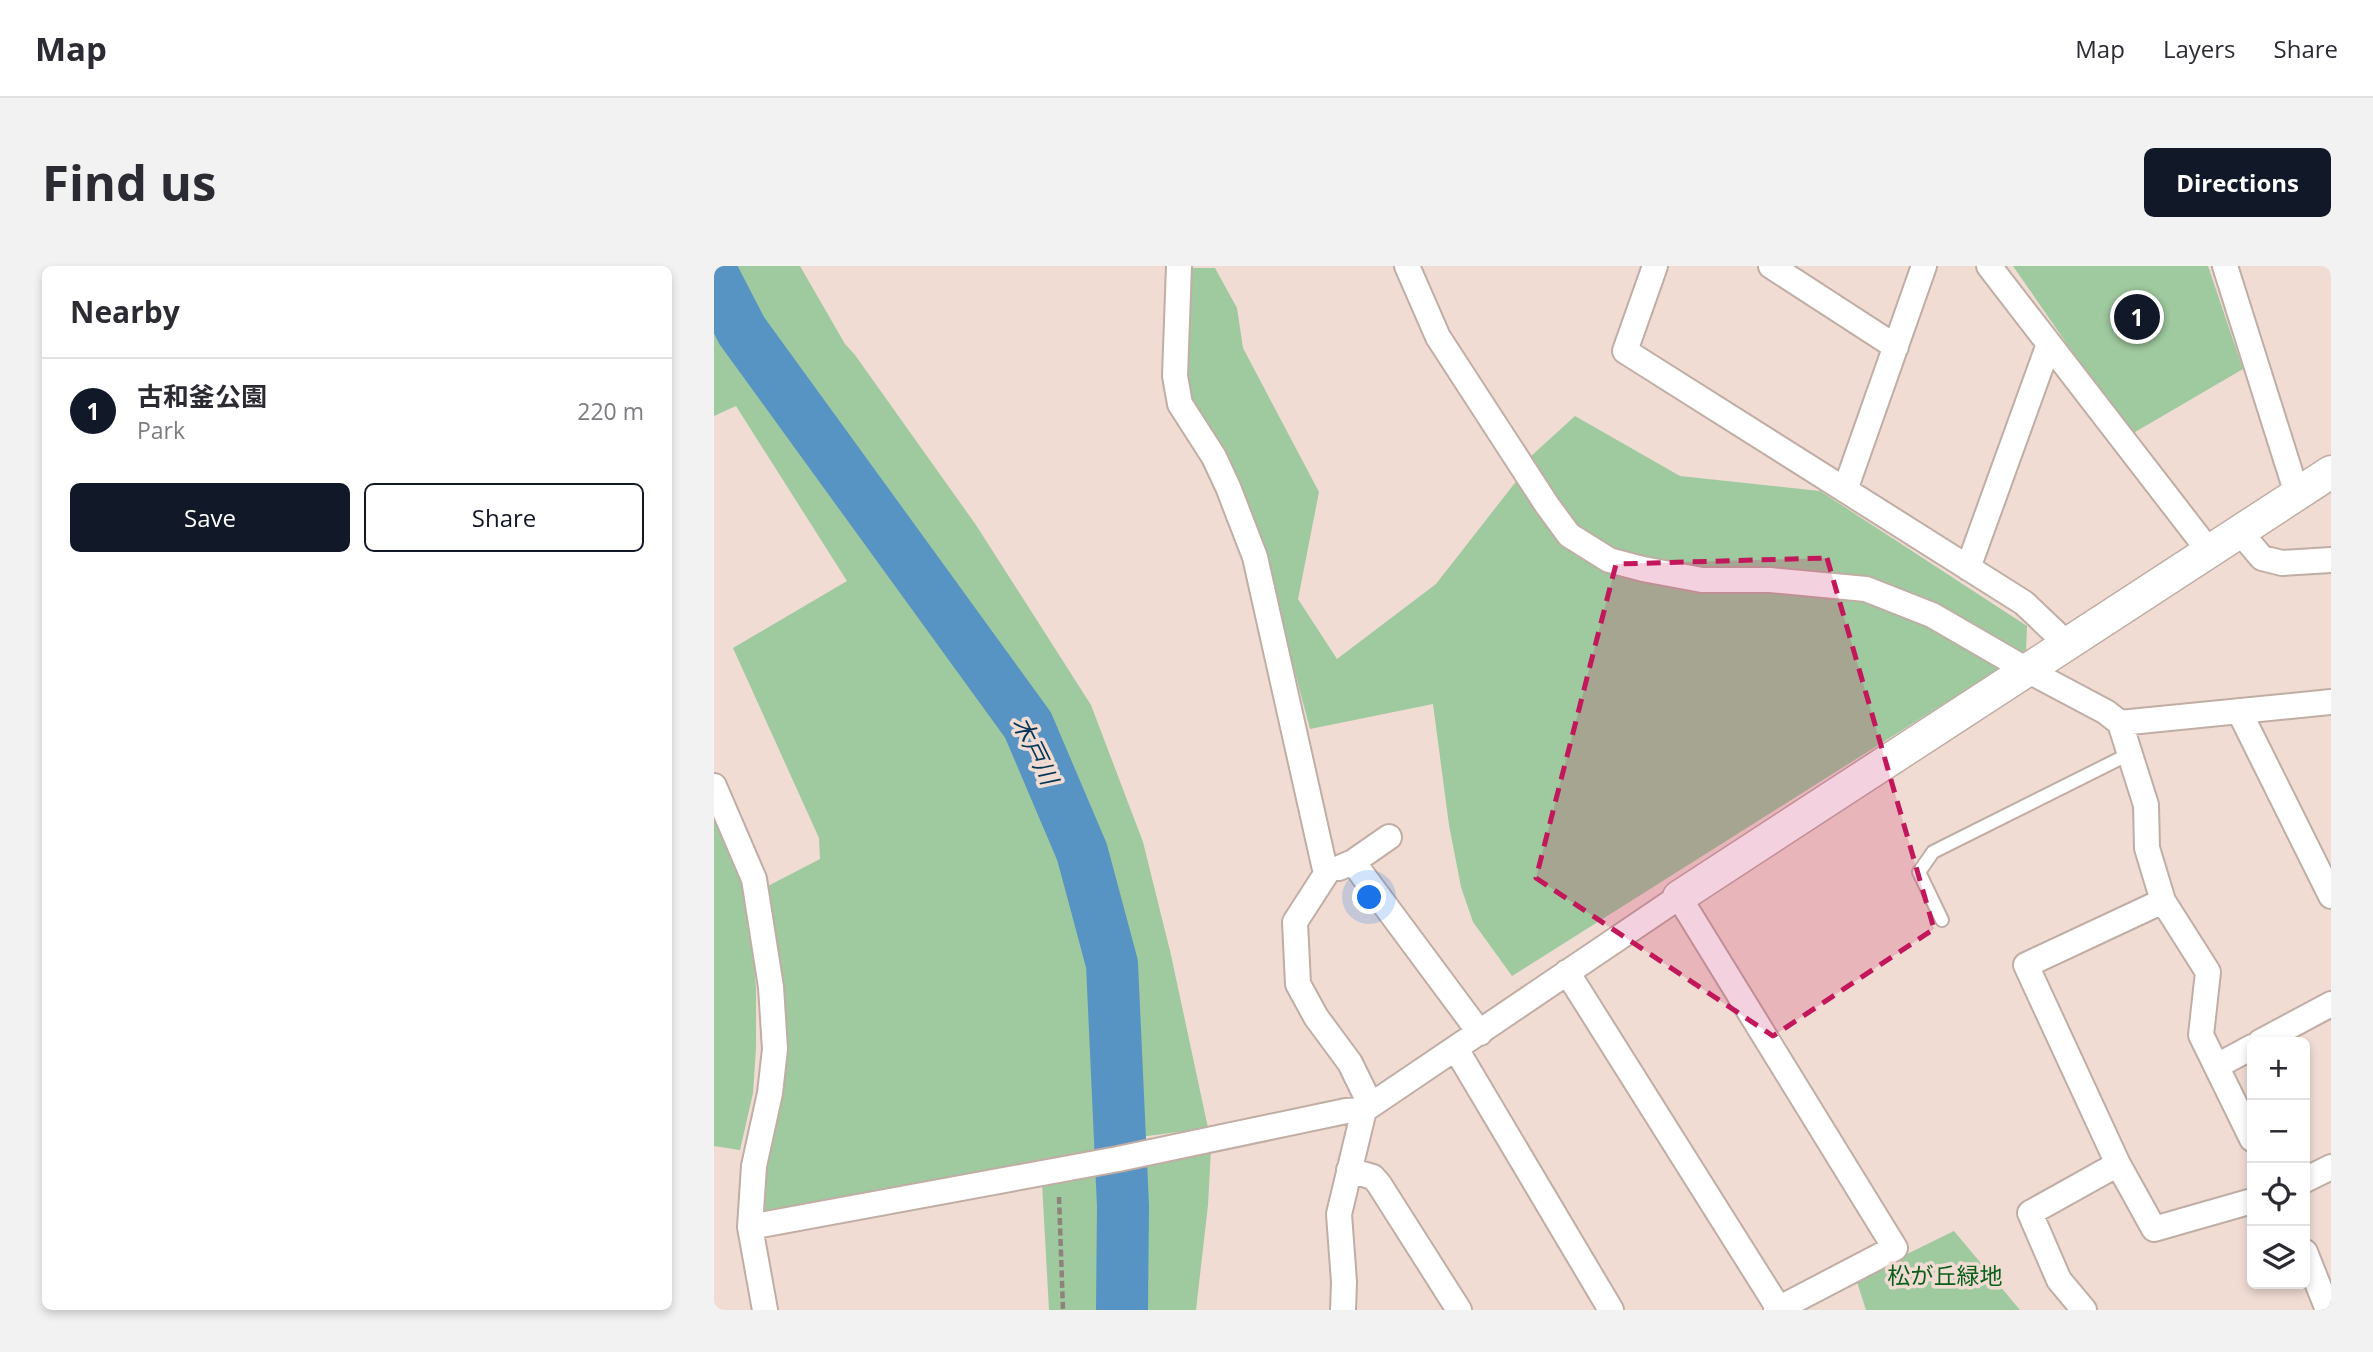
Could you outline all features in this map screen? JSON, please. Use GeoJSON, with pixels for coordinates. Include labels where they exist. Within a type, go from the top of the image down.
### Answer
{"type":"FeatureCollection","features":[{"type":"Feature","properties":{"kind":"street"},"geometry":{"type":"LineString","coordinates":[[1179,266],[1175,376],[1180,404],[1214,457],[1255,557],[1326,874]]}},
{"type":"Feature","properties":{"kind":"street"},"geometry":{"type":"LineString","coordinates":[[1407,266],[1438,337],[1569,535],[1609,560],[1702,580],[1770,580],[1866,589],[1932,615],[2026,670],[2106,712],[2120,723],[2146,805],[2147,848],[2164,901],[2208,972],[2201,1035],[2247,1129]]}},
{"type":"Feature","properties":{"kind":"street"},"geometry":{"type":"LineString","coordinates":[[1654,266],[1625,351],[2024,603],[2066,643]]}},
{"type":"Feature","properties":{"kind":"street"},"geometry":{"type":"LineString","coordinates":[[1771,266],[1896,347]]}},
{"type":"Feature","properties":{"kind":"street"},"geometry":{"type":"LineString","coordinates":[[1845,490],[1924,266]]}},
{"type":"Feature","properties":{"kind":"street"},"geometry":{"type":"LineString","coordinates":[[1989,266],[2209,551]]}},
{"type":"Feature","properties":{"kind":"street"},"geometry":{"type":"LineString","coordinates":[[2225,266],[2297,494]]}},
{"type":"Feature","properties":{"kind":"street"},"geometry":{"type":"LineString","coordinates":[[1968,568],[2049,344]]}},
{"type":"Feature","properties":{"kind":"street"},"geometry":{"type":"LineString","coordinates":[[750,1227],[1106,1161],[1367,1107],[1678,897],[2331,472]]}},
{"type":"Feature","properties":{"kind":"street"},"geometry":{"type":"LineString","coordinates":[[2240,532],[2262,558],[2282,563],[2331,560]]}},
{"type":"Feature","properties":{"kind":"street"},"geometry":{"type":"LineString","coordinates":[[2120,723],[2331,702]]}},
{"type":"Feature","properties":{"kind":"street"},"geometry":{"type":"LineString","coordinates":[[2239,711],[2331,896]]}},
{"type":"Feature","properties":{"kind":"street"},"geometry":{"type":"LineString","coordinates":[[714,786],[754,879],[771,987],[775,1049],[770,1093],[754,1166],[750,1227],[765,1310]]}},
{"type":"Feature","properties":{"kind":"street"},"geometry":{"type":"LineString","coordinates":[[1343,1310],[1344,1282],[1339,1214],[1367,1107],[1350,1063],[1316,1017],[1298,984],[1295,922],[1326,874],[1353,862],[1388,837]]}},
{"type":"Feature","properties":{"kind":"street"},"geometry":{"type":"LineString","coordinates":[[1353,862],[1480,1033]]}},
{"type":"Feature","properties":{"kind":"street"},"geometry":{"type":"LineString","coordinates":[[1567,972],[1777,1309],[1895,1248],[1678,897]]}},
{"type":"Feature","properties":{"kind":"street"},"geometry":{"type":"LineString","coordinates":[[2164,901],[2026,965],[2118,1164],[2154,1229],[2247,1202]]}},
{"type":"Feature","properties":{"kind":"street"},"geometry":{"type":"LineString","coordinates":[[2269,1037],[2331,1004]]}},
{"type":"Feature","properties":{"kind":"street"},"geometry":{"type":"LineString","coordinates":[[1456,1049],[1611,1310]]}},
{"type":"Feature","properties":{"kind":"street"},"geometry":{"type":"LineString","coordinates":[[2217,1066],[2247,1050]]}},
{"type":"Feature","properties":{"kind":"street"},"geometry":{"type":"LineString","coordinates":[[2084,1310],[2059,1280],[2030,1213],[2118,1164]]}},
{"type":"Feature","properties":{"kind":"street"},"geometry":{"type":"LineString","coordinates":[[2310,1178],[2331,1167]]}},
{"type":"Feature","properties":{"kind":"street"},"geometry":{"type":"LineString","coordinates":[[1349,1170],[1373,1177],[1379,1184],[1459,1310]]}},
{"type":"Feature","properties":{"kind":"street"},"geometry":{"type":"LineString","coordinates":[[2310,1262],[2327,1295]]}},
{"type":"Feature","properties":{"kind":"lane"},"geometry":{"type":"LineString","coordinates":[[1942,920],[1919,872],[1933,852],[2131,752]]}},
{"type":"Feature","properties":{"kind":"path"},"geometry":{"type":"LineString","coordinates":[[1059,1196],[1063,1310]]}},
{"type":"Feature","properties":{"kind":"highlighted area"},"geometry":{"type":"Polygon","coordinates":[[[1827,558],[1934,929],[1773,1036],[1536,878],[1616,564],[1827,558]]]}},
{"type":"Feature","properties":{"kind":"green space"},"geometry":{"type":"Polygon","coordinates":[[[722,266],[800,266],[845,344],[976,525],[1091,705],[1143,842],[1171,955],[1208,1128],[1140,1137],[1132,990],[1105,863],[1061,763],[1016,671],[927,570],[817,418],[741,305],[722,266]]]}},
{"type":"Feature","properties":{"kind":"green space"},"geometry":{"type":"Polygon","coordinates":[[[2013,266],[2208,266],[2243,369],[2130,435],[2013,266]]]}},
{"type":"Feature","properties":{"kind":"green space"},"geometry":{"type":"Polygon","coordinates":[[[1187,268],[1215,268],[1237,308],[1243,348],[1319,492],[1298,599],[1337,659],[1436,584],[1518,479],[1529,458],[1575,416],[1680,476],[1820,491],[2027,626],[2026,652],[1512,976],[1473,922],[1461,887],[1449,825],[1433,704],[1310,729],[1263,552],[1185,400],[1187,268]]]}},
{"type":"Feature","properties":{"kind":"green space"},"geometry":{"type":"Polygon","coordinates":[[[714,311],[810,456],[910,577],[1008,720],[1063,832],[1095,952],[1110,1150],[762,1217],[778,990],[768,886],[820,859],[819,838],[733,648],[847,581],[736,406],[714,416],[714,311]]]}},
{"type":"Feature","properties":{"kind":"green space"},"geometry":{"type":"Polygon","coordinates":[[[714,815],[746,882],[756,987],[753,1093],[740,1150],[714,1146],[714,815]]]}},
{"type":"Feature","properties":{"kind":"green space"},"geometry":{"type":"Polygon","coordinates":[[[1211,1149],[1208,1205],[1196,1310],[1138,1310],[1140,1253],[1136,1169],[1211,1149]]]}},
{"type":"Feature","properties":{"kind":"green space"},"geometry":{"type":"Polygon","coordinates":[[[1098,1175],[1101,1310],[1049,1310],[1042,1183],[1098,1175]]]}},
{"type":"Feature","properties":{"kind":"green space","name":"松が丘緑地"},"geometry":{"type":"Polygon","coordinates":[[[1954,1231],[2020,1310],[1866,1310],[1856,1279],[1954,1231]]]}},
{"type":"Feature","properties":{"kind":"waterway","name":"木戸川"},"geometry":{"type":"LineString","coordinates":[[714,277],[742,331],[1028,725],[1082,852],[1112,964],[1123,1206],[1122,1310]]}},
{"type":"Feature","properties":{"kind":"place","name":"古和釜公園"},"geometry":{"type":"Point","coordinates":[2137,317]}}]}
